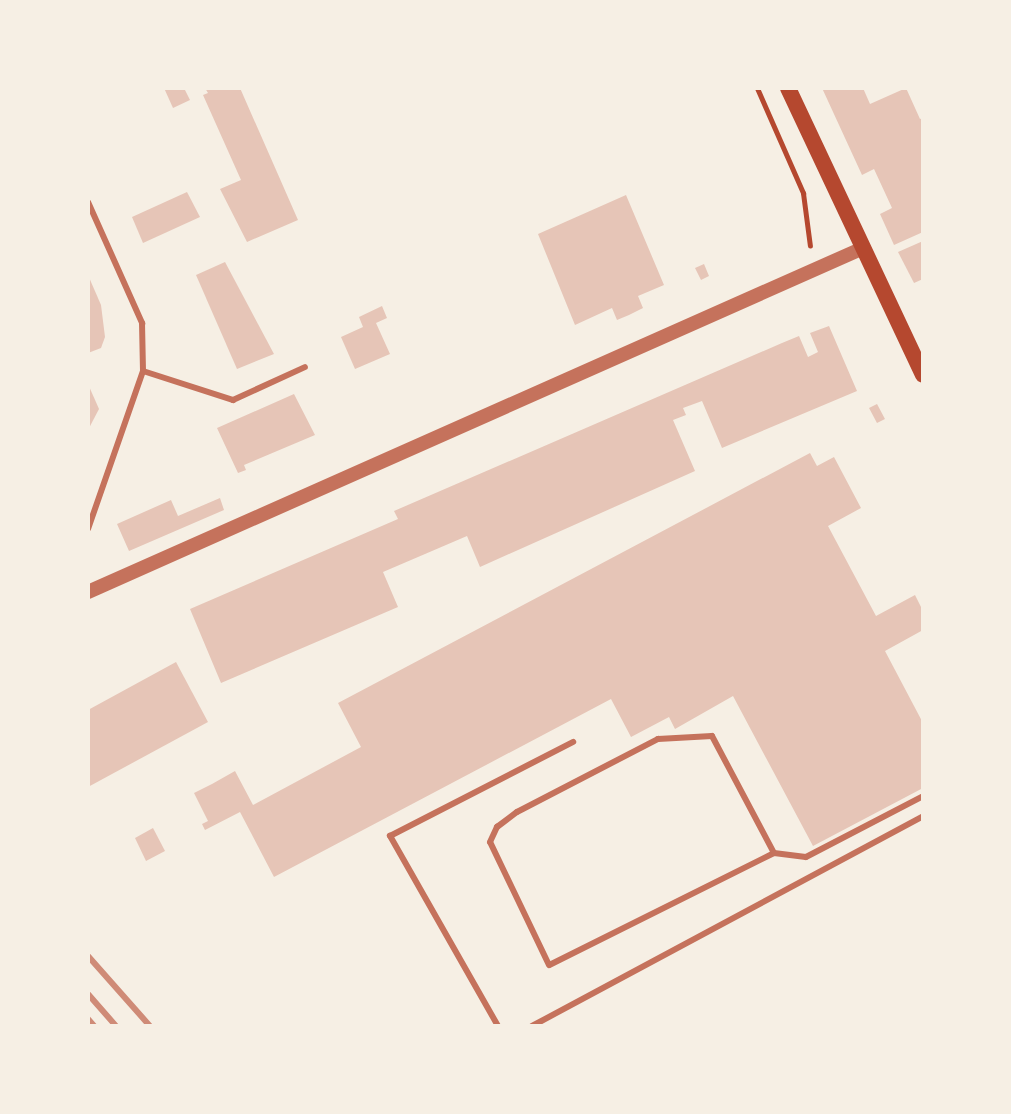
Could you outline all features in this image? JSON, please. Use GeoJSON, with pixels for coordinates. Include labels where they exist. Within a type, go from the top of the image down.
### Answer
{"type":"FeatureCollection","features":[{"type":"Feature","properties":{"kind":"main road"},"geometry":{"type":"LineString","coordinates":[[788,88],[861,249],[923,375]]}},
{"type":"Feature","properties":{"kind":"street"},"geometry":{"type":"LineString","coordinates":[[88,592],[861,249]]}},
{"type":"Feature","properties":{"kind":"lane"},"geometry":{"type":"LineString","coordinates":[[88,202],[142,323],[143,371],[88,529]]}},
{"type":"Feature","properties":{"kind":"lane"},"geometry":{"type":"LineString","coordinates":[[143,371],[233,400],[305,367]]}},
{"type":"Feature","properties":{"kind":"lane"},"geometry":{"type":"LineString","coordinates":[[774,853],[712,736],[658,739],[517,812],[497,827],[490,842],[549,965],[774,853],[806,857],[923,796]]}},
{"type":"Feature","properties":{"kind":"lane"},"geometry":{"type":"LineString","coordinates":[[498,1026],[390,836],[573,742]]}},
{"type":"Feature","properties":{"kind":"lane"},"geometry":{"type":"LineString","coordinates":[[532,1026],[923,816]]}},
{"type":"Feature","properties":{"kind":"path"},"geometry":{"type":"LineString","coordinates":[[757,88],[803,193],[810,246]]}},
{"type":"Feature","properties":{"kind":"building"},"geometry":{"type":"Polygon","coordinates":[[[164,88],[184,88],[190,100],[173,108],[164,88]]]}},
{"type":"Feature","properties":{"kind":"building"},"geometry":{"type":"Polygon","coordinates":[[[205,88],[240,88],[298,220],[247,242],[220,189],[241,180],[203,95],[208,93],[205,88]]]}},
{"type":"Feature","properties":{"kind":"building"},"geometry":{"type":"Polygon","coordinates":[[[822,88],[863,88],[870,104],[906,88],[920,119],[923,118],[923,232],[894,245],[880,214],[892,208],[874,169],[862,175],[822,88]]]}},
{"type":"Feature","properties":{"kind":"building"},"geometry":{"type":"Polygon","coordinates":[[[187,192],[200,217],[143,243],[132,217],[187,192]]]}},
{"type":"Feature","properties":{"kind":"building"},"geometry":{"type":"Polygon","coordinates":[[[626,195],[664,285],[638,296],[643,308],[629,315],[617,320],[612,308],[575,325],[538,234],[626,195]]]}},
{"type":"Feature","properties":{"kind":"building"},"geometry":{"type":"Polygon","coordinates":[[[923,241],[923,279],[914,283],[898,252],[923,241]]]}},
{"type":"Feature","properties":{"kind":"building"},"geometry":{"type":"Polygon","coordinates":[[[225,262],[274,354],[237,369],[196,275],[225,262]]]}},
{"type":"Feature","properties":{"kind":"building"},"geometry":{"type":"Polygon","coordinates":[[[704,264],[709,276],[701,280],[695,268],[704,264]]]}},
{"type":"Feature","properties":{"kind":"building"},"geometry":{"type":"Polygon","coordinates":[[[88,275],[101,305],[105,337],[101,348],[88,353],[88,275]]]}},
{"type":"Feature","properties":{"kind":"building"},"geometry":{"type":"Polygon","coordinates":[[[382,306],[387,318],[376,323],[390,354],[355,369],[341,337],[363,327],[359,317],[382,306]]]}},
{"type":"Feature","properties":{"kind":"building"},"geometry":{"type":"Polygon","coordinates":[[[829,326],[857,391],[722,448],[702,401],[683,408],[686,415],[673,420],[695,471],[480,567],[467,536],[383,572],[398,607],[221,683],[190,609],[398,519],[394,511],[799,336],[808,357],[818,352],[810,333],[829,326]]]}},
{"type":"Feature","properties":{"kind":"building"},"geometry":{"type":"Polygon","coordinates":[[[88,384],[99,409],[88,430],[88,384]]]}},
{"type":"Feature","properties":{"kind":"building"},"geometry":{"type":"Polygon","coordinates":[[[294,394],[315,435],[244,465],[246,470],[238,473],[217,428],[294,394]]]}},
{"type":"Feature","properties":{"kind":"building"},"geometry":{"type":"Polygon","coordinates":[[[877,404],[885,419],[877,423],[869,408],[877,404]]]}},
{"type":"Feature","properties":{"kind":"building"},"geometry":{"type":"Polygon","coordinates":[[[810,453],[817,466],[834,457],[861,508],[828,526],[876,616],[915,595],[923,611],[923,630],[885,651],[923,723],[923,788],[813,846],[733,696],[675,729],[669,717],[631,737],[611,699],[274,877],[240,812],[205,830],[202,824],[208,821],[194,793],[235,771],[253,805],[361,747],[338,703],[810,453]]]}},
{"type":"Feature","properties":{"kind":"building"},"geometry":{"type":"Polygon","coordinates":[[[220,498],[224,510],[129,551],[117,524],[171,500],[178,516],[220,498]]]}},
{"type":"Feature","properties":{"kind":"building"},"geometry":{"type":"Polygon","coordinates":[[[176,662],[208,722],[88,787],[88,710],[176,662]]]}},
{"type":"Feature","properties":{"kind":"building"},"geometry":{"type":"Polygon","coordinates":[[[153,828],[165,851],[146,861],[135,838],[153,828]]]}},
{"type":"Feature","properties":{"kind":"railway"},"geometry":{"type":"LineString","coordinates":[[88,956],[150,1026]]}},
{"type":"Feature","properties":{"kind":"railway"},"geometry":{"type":"LineString","coordinates":[[88,994],[116,1026]]}},
{"type":"Feature","properties":{"kind":"railway"},"geometry":{"type":"LineString","coordinates":[[88,1019],[94,1026]]}}]}
